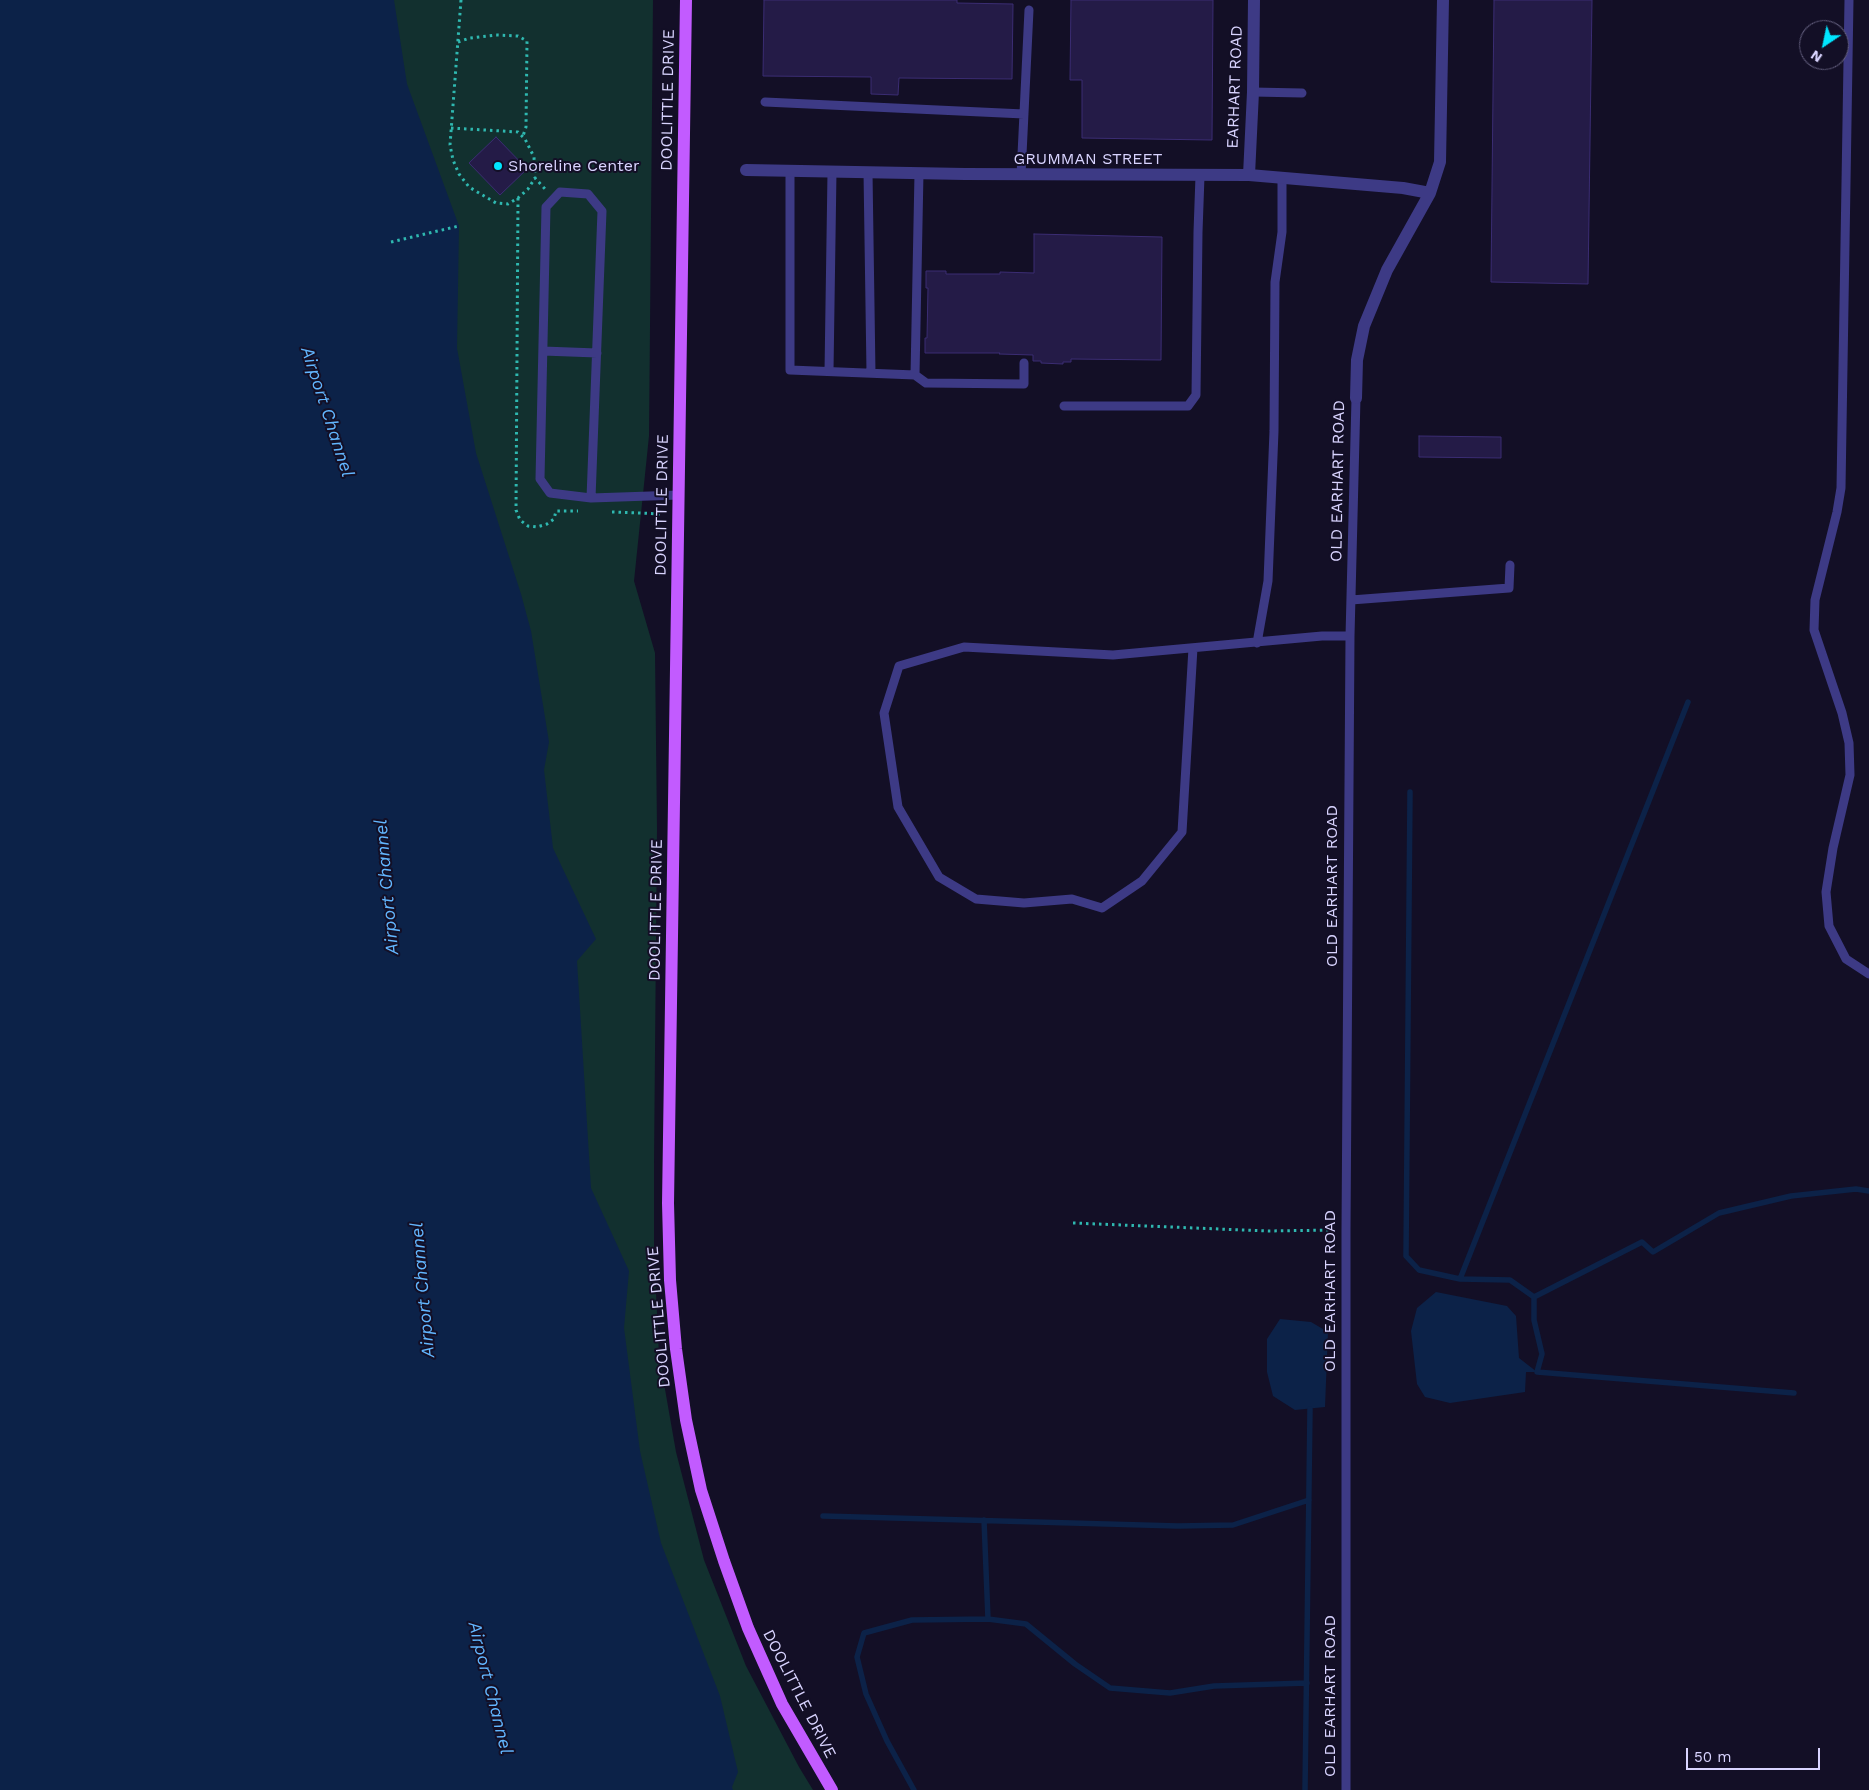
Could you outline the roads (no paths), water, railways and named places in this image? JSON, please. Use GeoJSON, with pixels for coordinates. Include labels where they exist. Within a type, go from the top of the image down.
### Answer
{"type":"FeatureCollection","features":[{"type":"Feature","properties":{"kind":"main road","name":"DOOLITTLE DRIVE"},"geometry":{"type":"LineString","coordinates":[[686,0],[668,1203],[670,1280],[676,1349],[686,1420],[701,1490],[748,1628],[782,1704],[832,1790]]}},
{"type":"Feature","properties":{"kind":"street","name":"EARHART ROAD"},"geometry":{"type":"LineString","coordinates":[[1249,175],[1253,92],[1254,0]]}},
{"type":"Feature","properties":{"kind":"street","name":"OLD EARHART ROAD"},"geometry":{"type":"LineString","coordinates":[[1356,398],[1357,360],[1364,326],[1387,270],[1430,193],[1440,162],[1443,0]]}},
{"type":"Feature","properties":{"kind":"street","name":"GRUMMAN STREET"},"geometry":{"type":"LineString","coordinates":[[746,170],[1021,175],[1249,175],[1403,188],[1430,193]]}},
{"type":"Feature","properties":{"kind":"lane"},"geometry":{"type":"LineString","coordinates":[[1849,0],[1841,480],[1837,512],[1815,600],[1814,630],[1836,694],[1850,743],[1850,776],[1833,848],[1826,892],[1829,926],[1846,959],[1869,974]]}},
{"type":"Feature","properties":{"kind":"lane"},"geometry":{"type":"LineString","coordinates":[[1021,175],[1029,10]]}},
{"type":"Feature","properties":{"kind":"lane"},"geometry":{"type":"LineString","coordinates":[[1253,92],[1302,93]]}},
{"type":"Feature","properties":{"kind":"lane"},"geometry":{"type":"LineString","coordinates":[[765,102],[1024,114]]}},
{"type":"Feature","properties":{"kind":"lane"},"geometry":{"type":"LineString","coordinates":[[790,171],[790,370],[915,375],[926,383],[1024,384],[1024,363]]}},
{"type":"Feature","properties":{"kind":"lane"},"geometry":{"type":"LineString","coordinates":[[829,371],[832,172]]}},
{"type":"Feature","properties":{"kind":"lane"},"geometry":{"type":"LineString","coordinates":[[868,172],[871,373]]}},
{"type":"Feature","properties":{"kind":"lane"},"geometry":{"type":"LineString","coordinates":[[915,375],[919,173]]}},
{"type":"Feature","properties":{"kind":"lane"},"geometry":{"type":"LineString","coordinates":[[1064,406],[1188,406],[1196,395],[1200,176]]}},
{"type":"Feature","properties":{"kind":"lane"},"geometry":{"type":"LineString","coordinates":[[1257,643],[1268,581],[1274,431],[1275,282],[1282,232],[1282,177]]}},
{"type":"Feature","properties":{"kind":"lane"},"geometry":{"type":"LineString","coordinates":[[591,498],[602,211],[588,194],[560,192],[546,206],[540,479],[550,493],[591,498],[679,495]]}},
{"type":"Feature","properties":{"kind":"lane"},"geometry":{"type":"LineString","coordinates":[[542,351],[597,353]]}},
{"type":"Feature","properties":{"kind":"lane","name":"OLD EARHART ROAD"},"geometry":{"type":"LineString","coordinates":[[1346,1790],[1346,1230],[1350,636],[1356,398]]}},
{"type":"Feature","properties":{"kind":"lane"},"geometry":{"type":"LineString","coordinates":[[1351,600],[1509,588],[1510,565]]}},
{"type":"Feature","properties":{"kind":"lane"},"geometry":{"type":"LineString","coordinates":[[1192,648],[1182,832],[1142,881],[1102,908],[1072,899],[1024,903],[976,899],[939,877],[898,807],[884,713],[899,666],[964,647],[1113,655],[1322,636],[1350,636]]}},
{"type":"Feature","properties":{"kind":"water","name":"Airport Channel"},"geometry":{"type":"Polygon","coordinates":[[[0,0],[394,0],[407,84],[459,226],[457,348],[476,453],[531,631],[549,742],[544,770],[553,848],[596,939],[577,961],[591,1188],[629,1271],[624,1328],[640,1451],[661,1543],[720,1696],[738,1772],[732,1787],[733,1790],[0,1790],[0,0]]]}},
{"type":"Feature","properties":{"kind":"water"},"geometry":{"type":"Polygon","coordinates":[[[1436,1292],[1507,1306],[1516,1316],[1519,1358],[1537,1372],[1526,1372],[1525,1392],[1450,1403],[1425,1397],[1417,1384],[1411,1331],[1417,1308],[1436,1292]]]}},
{"type":"Feature","properties":{"kind":"water"},"geometry":{"type":"Polygon","coordinates":[[[1280,1319],[1311,1322],[1328,1332],[1325,1407],[1295,1410],[1273,1396],[1267,1372],[1267,1339],[1280,1319]]]}},
{"type":"Feature","properties":{"kind":"waterway"},"geometry":{"type":"LineString","coordinates":[[1534,1297],[1510,1280],[1460,1279],[1688,702]]}},
{"type":"Feature","properties":{"kind":"waterway"},"geometry":{"type":"LineString","coordinates":[[1410,792],[1406,1256],[1419,1270],[1460,1279]]}},
{"type":"Feature","properties":{"kind":"waterway"},"geometry":{"type":"LineString","coordinates":[[1794,1393],[1537,1372],[1542,1354],[1534,1320],[1534,1297],[1642,1242],[1653,1252],[1719,1213],[1791,1196],[1856,1189],[1869,1191]]}},
{"type":"Feature","properties":{"kind":"waterway"},"geometry":{"type":"LineString","coordinates":[[1305,1790],[1310,1409]]}},
{"type":"Feature","properties":{"kind":"waterway"},"geometry":{"type":"LineString","coordinates":[[823,1516],[1178,1526],[1233,1525],[1309,1500]]}},
{"type":"Feature","properties":{"kind":"waterway"},"geometry":{"type":"LineString","coordinates":[[984,1520],[988,1619]]}},
{"type":"Feature","properties":{"kind":"waterway"},"geometry":{"type":"LineString","coordinates":[[914,1790],[887,1741],[866,1694],[857,1657],[864,1633],[912,1620],[988,1619],[1026,1624],[1075,1664],[1110,1688],[1170,1693],[1214,1686],[1307,1683]]}},
{"type":"Feature","properties":{"kind":"place","name":"Shoreline Center"},"geometry":{"type":"Point","coordinates":[498,166]}}]}
